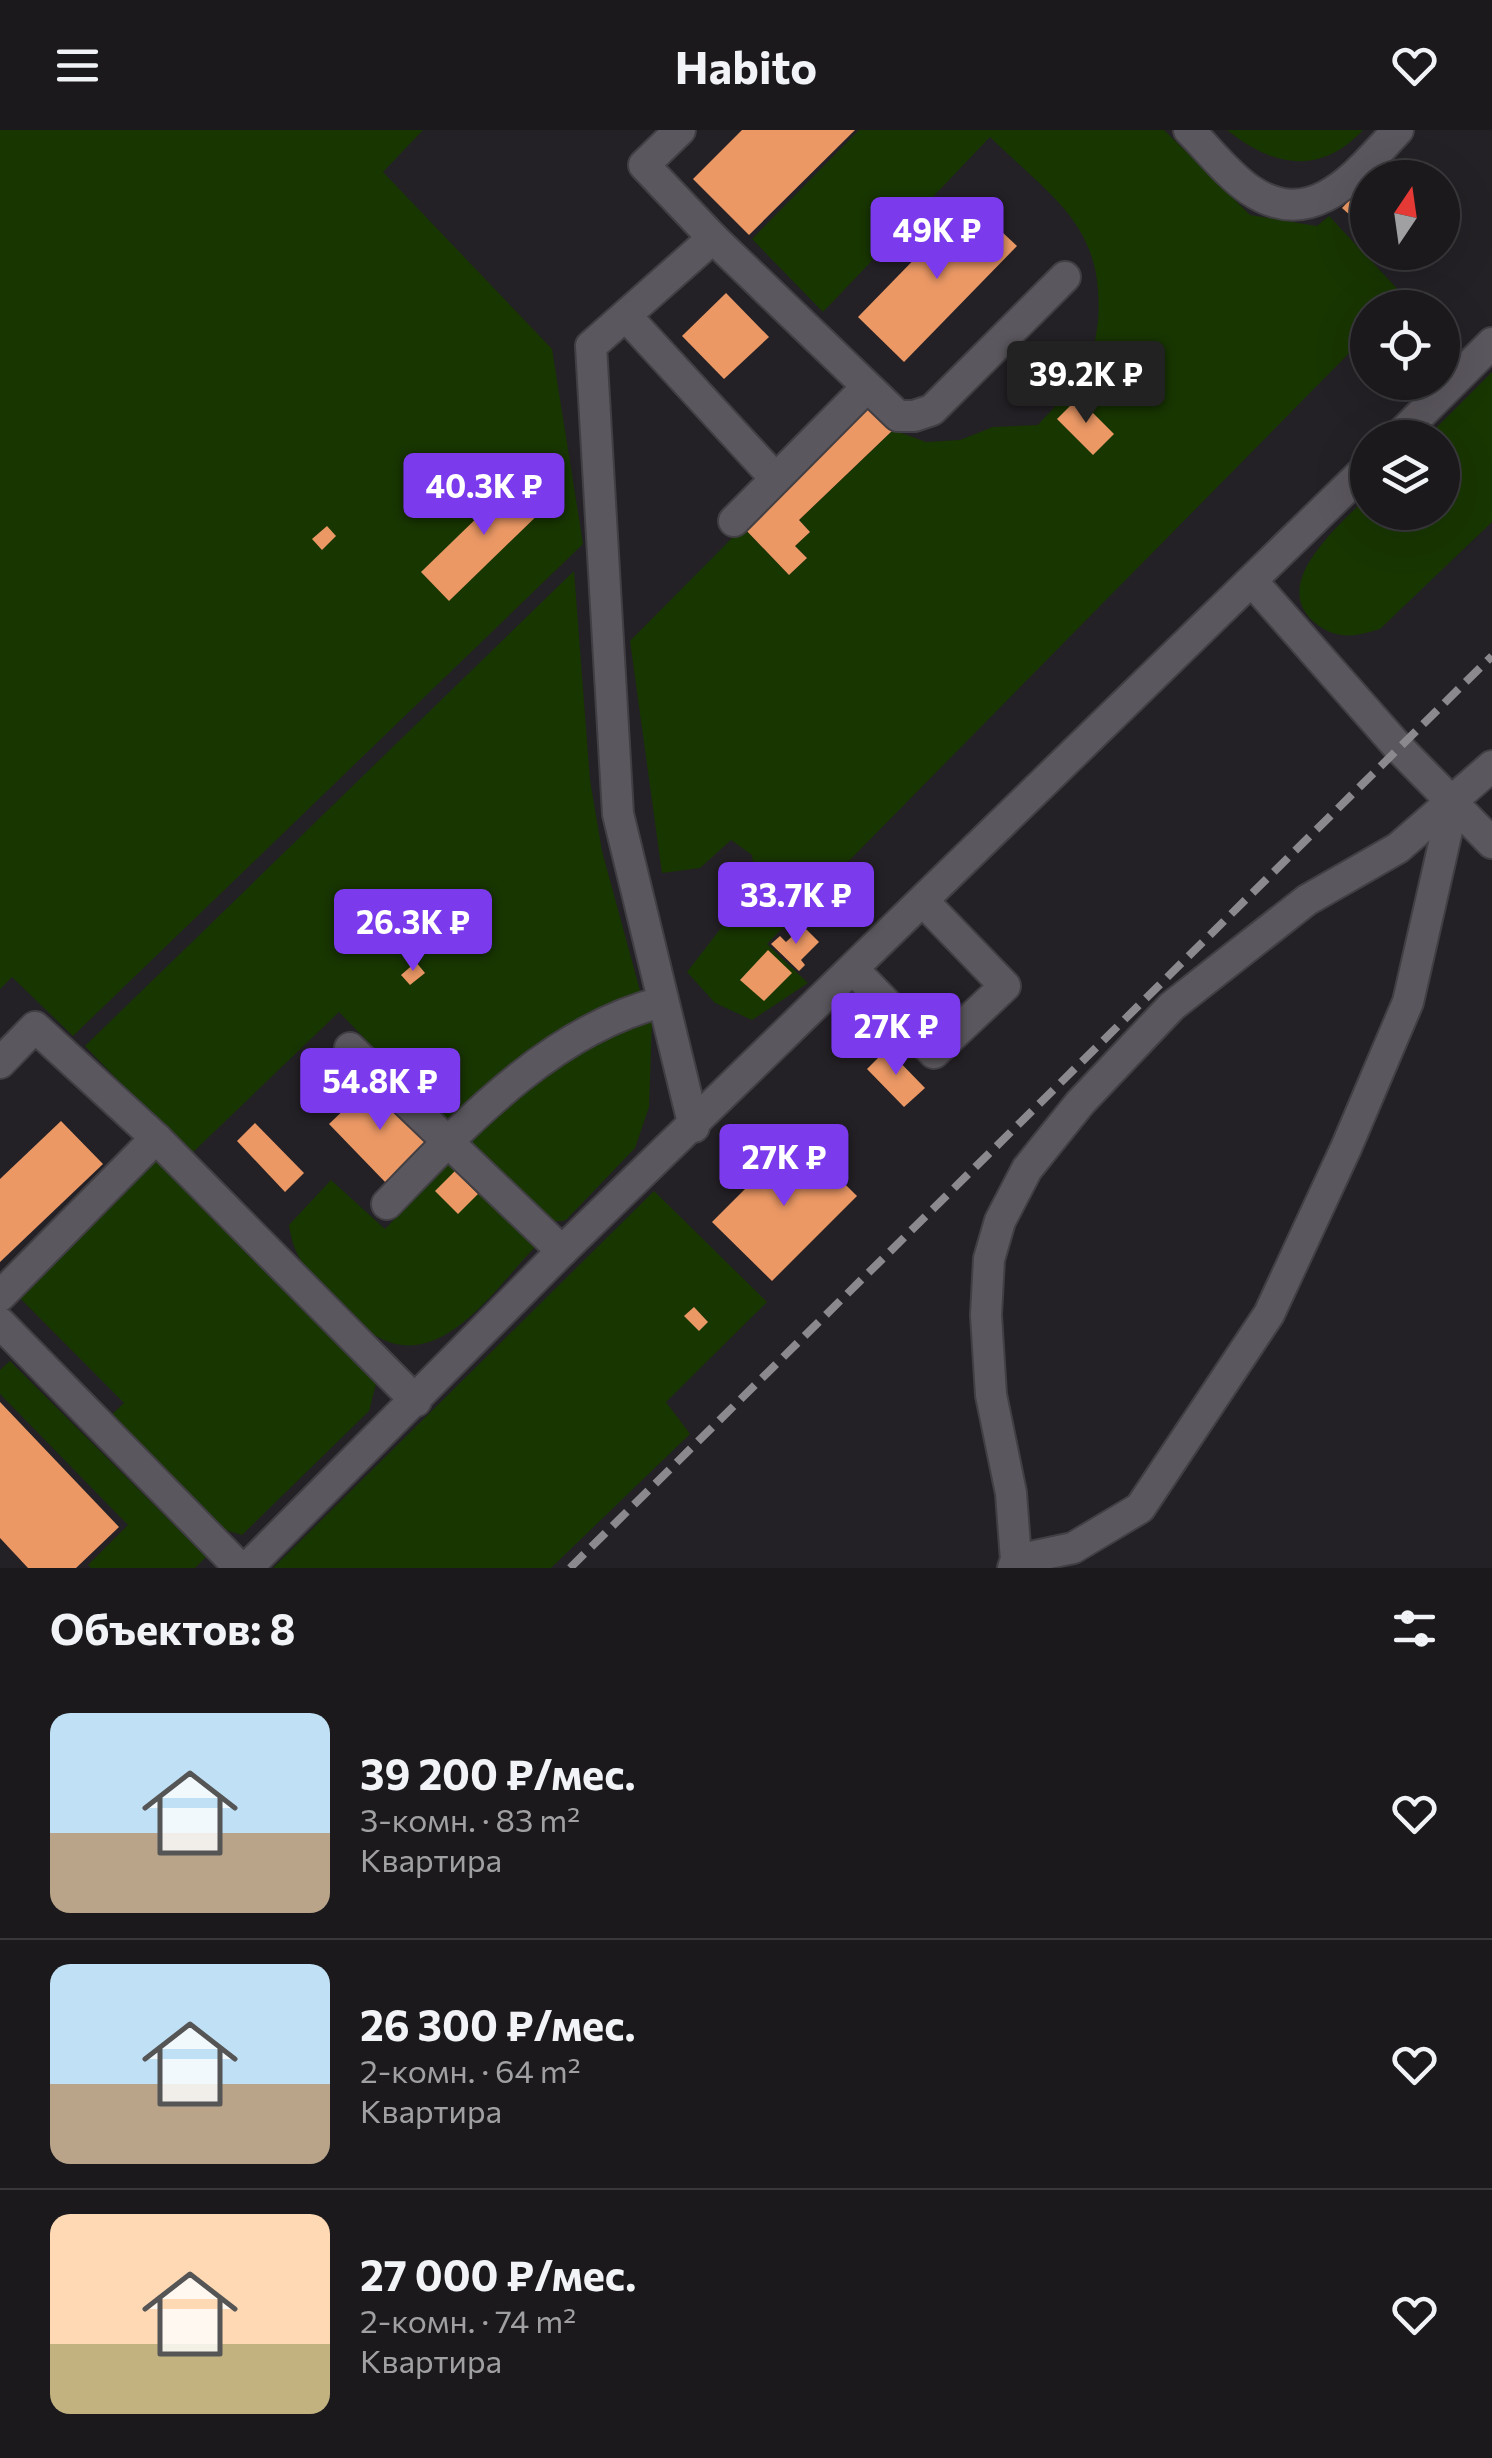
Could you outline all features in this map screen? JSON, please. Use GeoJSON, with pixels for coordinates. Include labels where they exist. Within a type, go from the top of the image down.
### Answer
{"type":"FeatureCollection","features":[{"type":"Feature","properties":{"kind":"street"},"geometry":{"type":"LineString","coordinates":[[680,130],[644,165],[713,238],[898,416],[932,410],[1065,276]]}},
{"type":"Feature","properties":{"kind":"street"},"geometry":{"type":"LineString","coordinates":[[1189,130],[1250,190],[1294,204],[1317,202],[1345,184],[1398,130]]}},
{"type":"Feature","properties":{"kind":"street"},"geometry":{"type":"LineString","coordinates":[[694,1127],[618,814],[591,346],[713,238]]}},
{"type":"Feature","properties":{"kind":"street"},"geometry":{"type":"LineString","coordinates":[[626,316],[774,478]]}},
{"type":"Feature","properties":{"kind":"street"},"geometry":{"type":"LineString","coordinates":[[1415,420],[1492,344]]}},
{"type":"Feature","properties":{"kind":"street"},"geometry":{"type":"LineString","coordinates":[[734,520],[867,387]]}},
{"type":"Feature","properties":{"kind":"street"},"geometry":{"type":"LineString","coordinates":[[3,1334],[244,1568],[416,1401],[562,1251],[694,1127],[1350,485]]}},
{"type":"Feature","properties":{"kind":"street"},"geometry":{"type":"LineString","coordinates":[[1252,581],[1399,748],[1492,843]]}},
{"type":"Feature","properties":{"kind":"street"},"geometry":{"type":"LineString","coordinates":[[1453,804],[1408,1002],[1269,1314],[1140,1508],[1073,1548],[1015,1564],[1012,1493],[991,1395],[986,1314],[988,1258],[1000,1221],[1027,1169],[1080,1103],[1172,1006],[1307,900],[1398,848],[1492,766]]}},
{"type":"Feature","properties":{"kind":"street"},"geometry":{"type":"LineString","coordinates":[[853,969],[934,1054],[1005,986],[923,901]]}},
{"type":"Feature","properties":{"kind":"street"},"geometry":{"type":"LineString","coordinates":[[387,1204],[497,1096],[571,1041],[634,1009],[662,1002]]}},
{"type":"Feature","properties":{"kind":"street"},"geometry":{"type":"LineString","coordinates":[[0,1063],[35,1027],[156,1138],[416,1401]]}},
{"type":"Feature","properties":{"kind":"street"},"geometry":{"type":"LineString","coordinates":[[350,1048],[562,1251]]}},
{"type":"Feature","properties":{"kind":"street"},"geometry":{"type":"LineString","coordinates":[[0,1296],[156,1138]]}},
{"type":"Feature","properties":{"kind":"green space"},"geometry":{"type":"Polygon","coordinates":[[[0,130],[423,130],[383,172],[552,349],[583,544],[73,1036],[12,977],[0,989],[0,130]]]}},
{"type":"Feature","properties":{"kind":"green space"},"geometry":{"type":"Polygon","coordinates":[[[859,130],[1164,130],[1250,215],[1317,226],[1329,216],[1350,238],[1350,270],[1380,270],[1398,290],[1350,290],[1350,352],[767,944],[808,983],[752,1020],[715,1003],[687,972],[756,883],[752,855],[731,840],[700,868],[662,873],[630,641],[743,527],[789,575],[807,558],[795,546],[810,532],[799,520],[893,430],[926,442],[960,440],[993,427],[1038,425],[1087,368],[1098,321],[1098,288],[1093,260],[1070,216],[990,137],[823,312],[752,239],[859,130]]]}},
{"type":"Feature","properties":{"kind":"green space"},"geometry":{"type":"Polygon","coordinates":[[[1227,130],[1363,130],[1330,155],[1296,161],[1262,152],[1227,130]]]}},
{"type":"Feature","properties":{"kind":"green space"},"geometry":{"type":"Polygon","coordinates":[[[1492,372],[1492,522],[1380,629],[1349,635],[1319,626],[1304,610],[1299,593],[1303,576],[1325,540],[1350,514],[1350,530],[1460,530],[1460,420],[1444,420],[1492,372]]]}},
{"type":"Feature","properties":{"kind":"green space"},"geometry":{"type":"Polygon","coordinates":[[[574,571],[590,780],[602,851],[642,998],[448,1124],[339,1012],[190,1155],[85,1046],[574,571]]]}},
{"type":"Feature","properties":{"kind":"green space"},"geometry":{"type":"Polygon","coordinates":[[[652,1020],[649,1107],[635,1148],[566,1220],[554,1221],[540,1215],[512,1192],[466,1140],[530,1085],[575,1054],[652,1020]]]}},
{"type":"Feature","properties":{"kind":"green space"},"geometry":{"type":"Polygon","coordinates":[[[154,1153],[377,1380],[369,1411],[242,1535],[222,1529],[109,1417],[124,1403],[15,1293],[154,1153]]]}},
{"type":"Feature","properties":{"kind":"green space"},"geometry":{"type":"Polygon","coordinates":[[[450,1161],[535,1247],[465,1321],[423,1344],[400,1345],[367,1330],[315,1279],[296,1250],[289,1225],[331,1180],[385,1229],[450,1161]]]}},
{"type":"Feature","properties":{"kind":"green space"},"geometry":{"type":"Polygon","coordinates":[[[654,1191],[767,1302],[666,1402],[690,1434],[551,1568],[273,1568],[654,1191]]]}},
{"type":"Feature","properties":{"kind":"green space"},"geometry":{"type":"Polygon","coordinates":[[[10,1361],[206,1557],[195,1568],[88,1565],[128,1525],[0,1394],[0,1370],[10,1361]]]}},
{"type":"Feature","properties":{"kind":"building"},"geometry":{"type":"Polygon","coordinates":[[[742,130],[855,130],[749,235],[693,179],[742,130]]]}},
{"type":"Feature","properties":{"kind":"building"},"geometry":{"type":"Polygon","coordinates":[[[970,202],[1017,246],[904,362],[858,317],[970,202]]]}},
{"type":"Feature","properties":{"kind":"building"},"geometry":{"type":"Polygon","coordinates":[[[726,293],[769,337],[724,379],[682,336],[726,293]]]}},
{"type":"Feature","properties":{"kind":"building"},"geometry":{"type":"Polygon","coordinates":[[[1078,398],[1114,434],[1093,455],[1057,419],[1078,398]]]}},
{"type":"Feature","properties":{"kind":"building"},"geometry":{"type":"Polygon","coordinates":[[[870,406],[893,430],[799,520],[810,532],[795,546],[807,558],[789,575],[743,527],[870,406]]]}},
{"type":"Feature","properties":{"kind":"building"},"geometry":{"type":"Polygon","coordinates":[[[520,476],[548,505],[449,601],[421,572],[520,476]]]}},
{"type":"Feature","properties":{"kind":"building"},"geometry":{"type":"Polygon","coordinates":[[[327,526],[336,536],[322,550],[312,539],[327,526]]]}},
{"type":"Feature","properties":{"kind":"building"},"geometry":{"type":"Polygon","coordinates":[[[382,889],[403,910],[371,942],[350,922],[382,889]]]}},
{"type":"Feature","properties":{"kind":"building"},"geometry":{"type":"Polygon","coordinates":[[[803,926],[819,942],[801,960],[805,965],[799,971],[771,944],[780,936],[786,942],[803,926]]]}},
{"type":"Feature","properties":{"kind":"building"},"geometry":{"type":"Polygon","coordinates":[[[768,950],[792,973],[764,1001],[740,980],[768,950]]]}},
{"type":"Feature","properties":{"kind":"building"},"geometry":{"type":"Polygon","coordinates":[[[416,962],[425,973],[410,985],[401,975],[416,962]]]}},
{"type":"Feature","properties":{"kind":"building"},"geometry":{"type":"Polygon","coordinates":[[[887,1049],[925,1088],[904,1107],[867,1069],[887,1049]]]}},
{"type":"Feature","properties":{"kind":"building"},"geometry":{"type":"Polygon","coordinates":[[[373,1082],[431,1142],[387,1184],[329,1124],[373,1082]]]}},
{"type":"Feature","properties":{"kind":"building"},"geometry":{"type":"Polygon","coordinates":[[[61,1121],[103,1164],[0,1262],[0,1179],[61,1121]]]}},
{"type":"Feature","properties":{"kind":"building"},"geometry":{"type":"Polygon","coordinates":[[[255,1123],[304,1173],[285,1192],[237,1141],[255,1123]]]}},
{"type":"Feature","properties":{"kind":"building"},"geometry":{"type":"Polygon","coordinates":[[[797,1137],[857,1196],[772,1281],[712,1222],[797,1137]]]}},
{"type":"Feature","properties":{"kind":"building"},"geometry":{"type":"Polygon","coordinates":[[[455,1171],[478,1194],[458,1214],[435,1191],[455,1171]]]}},
{"type":"Feature","properties":{"kind":"building"},"geometry":{"type":"Polygon","coordinates":[[[694,1307],[708,1322],[699,1331],[684,1316],[694,1307]]]}},
{"type":"Feature","properties":{"kind":"building"},"geometry":{"type":"Polygon","coordinates":[[[0,1402],[119,1527],[76,1568],[28,1568],[0,1538],[0,1402]]]}},
{"type":"Feature","properties":{"kind":"railway"},"geometry":{"type":"LineString","coordinates":[[570,1568],[1492,656]]}}]}
